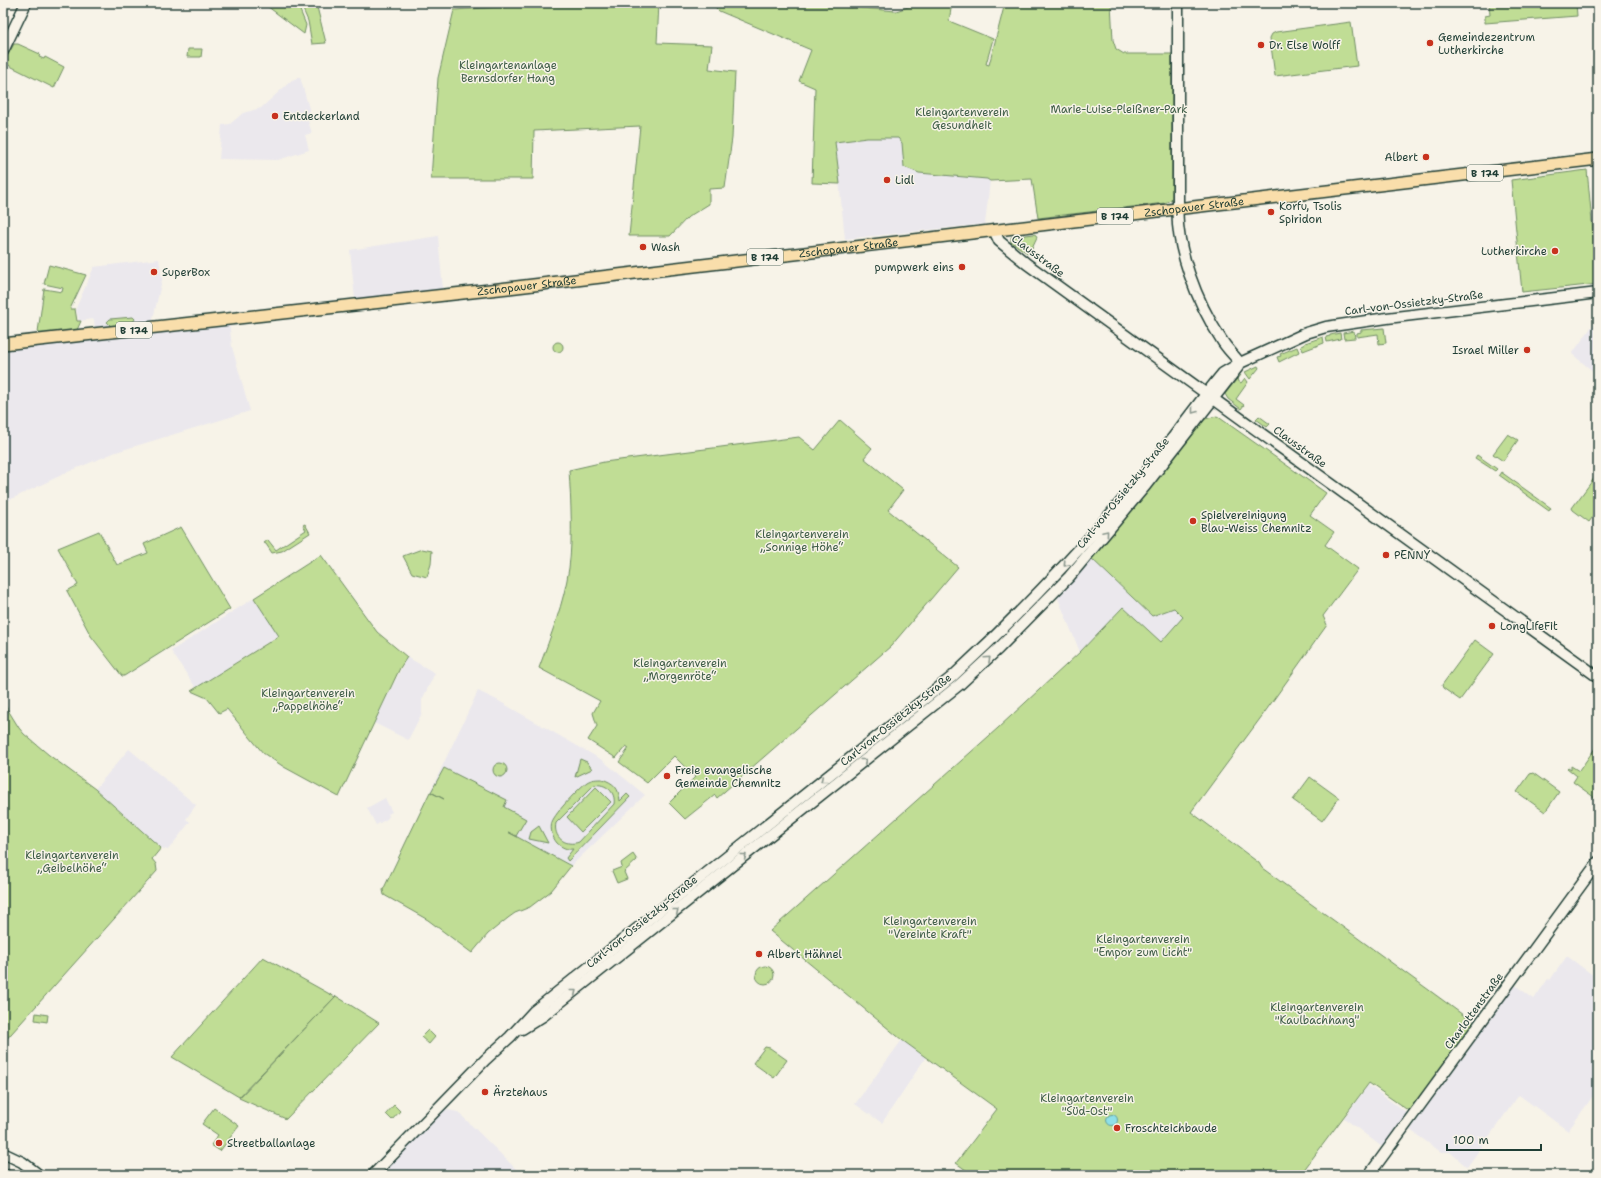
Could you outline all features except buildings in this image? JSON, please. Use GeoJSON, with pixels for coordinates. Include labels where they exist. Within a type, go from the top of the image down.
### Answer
{"type":"FeatureCollection","features":[{"type":"Feature","properties":{"kind":"main road","name":"Zschopauer Straße"},"geometry":{"type":"LineString","coordinates":[[3,344],[508,288],[1598,160]]}},
{"type":"Feature","properties":{"kind":"street"},"geometry":{"type":"LineString","coordinates":[[3,51],[26,3]]}},
{"type":"Feature","properties":{"kind":"street"},"geometry":{"type":"LineString","coordinates":[[1178,3],[1178,228],[1182,250],[1210,322],[1222,341],[1240,363]]}},
{"type":"Feature","properties":{"kind":"street","name":"Clausstraße"},"geometry":{"type":"LineString","coordinates":[[994,230],[1003,246],[1598,677]]}},
{"type":"Feature","properties":{"kind":"street","name":"Carl-von-Ossietzky-Straße"},"geometry":{"type":"LineString","coordinates":[[373,1175],[485,1060],[510,1037],[543,1016],[959,685],[1001,646],[1069,577],[1136,498],[1210,397],[1240,363],[1306,333],[1326,327],[1387,318],[1598,293]]}},
{"type":"Feature","properties":{"kind":"street","name":"Charlottenstraße"},"geometry":{"type":"LineString","coordinates":[[1369,1175],[1598,862]]}},
{"type":"Feature","properties":{"kind":"street"},"geometry":{"type":"LineString","coordinates":[[3,1153],[22,1162],[39,1175]]}},
{"type":"Feature","properties":{"kind":"shaded area","name":"Entdeckerland"},"geometry":{"type":"Polygon","coordinates":[[[300,77],[312,119],[308,121],[312,133],[305,135],[309,150],[278,160],[219,159],[222,125],[230,124],[243,113],[261,108],[292,80],[300,77]]]}},
{"type":"Feature","properties":{"kind":"shaded area"},"geometry":{"type":"Polygon","coordinates":[[[867,138],[898,138],[919,173],[987,179],[990,181],[985,224],[845,239],[835,142],[867,138]]]}},
{"type":"Feature","properties":{"kind":"shaded area"},"geometry":{"type":"Polygon","coordinates":[[[438,236],[443,290],[355,299],[350,250],[438,236]]]}},
{"type":"Feature","properties":{"kind":"shaded area"},"geometry":{"type":"Polygon","coordinates":[[[159,259],[162,280],[152,323],[95,330],[94,319],[79,321],[76,308],[94,267],[159,259]]]}},
{"type":"Feature","properties":{"kind":"shaded area"},"geometry":{"type":"Polygon","coordinates":[[[1598,318],[1598,370],[1595,373],[1572,354],[1598,318]]]}},
{"type":"Feature","properties":{"kind":"shaded area"},"geometry":{"type":"Polygon","coordinates":[[[229,321],[232,347],[250,411],[116,452],[70,471],[3,503],[3,349],[229,321]]]}},
{"type":"Feature","properties":{"kind":"shaded area"},"geometry":{"type":"Polygon","coordinates":[[[1091,558],[1152,616],[1174,608],[1183,617],[1161,643],[1123,607],[1080,652],[1057,596],[1091,558]]]}},
{"type":"Feature","properties":{"kind":"shaded area"},"geometry":{"type":"Polygon","coordinates":[[[254,598],[279,635],[196,688],[171,651],[254,598]]]}},
{"type":"Feature","properties":{"kind":"shaded area"},"geometry":{"type":"Polygon","coordinates":[[[407,657],[435,673],[422,700],[422,713],[408,740],[374,723],[407,657]]]}},
{"type":"Feature","properties":{"kind":"shaded area"},"geometry":{"type":"Polygon","coordinates":[[[478,691],[497,700],[602,760],[645,795],[571,866],[430,792],[478,691]]]}},
{"type":"Feature","properties":{"kind":"shaded area"},"geometry":{"type":"Polygon","coordinates":[[[129,749],[196,805],[186,819],[190,822],[168,850],[161,848],[95,789],[129,749]]]}},
{"type":"Feature","properties":{"kind":"shaded area"},"geometry":{"type":"Polygon","coordinates":[[[385,798],[392,812],[388,814],[389,816],[387,819],[376,825],[367,808],[385,798]]]}},
{"type":"Feature","properties":{"kind":"shaded area"},"geometry":{"type":"Polygon","coordinates":[[[1567,956],[1598,979],[1598,1089],[1568,1131],[1519,1095],[1467,1167],[1450,1152],[1441,1152],[1410,1130],[1515,985],[1534,999],[1567,956]]]}},
{"type":"Feature","properties":{"kind":"shaded area"},"geometry":{"type":"Polygon","coordinates":[[[902,1040],[926,1057],[882,1123],[855,1104],[902,1040]]]}},
{"type":"Feature","properties":{"kind":"shaded area"},"geometry":{"type":"Polygon","coordinates":[[[1368,1085],[1407,1113],[1382,1147],[1344,1118],[1368,1085]]]}},
{"type":"Feature","properties":{"kind":"shaded area"},"geometry":{"type":"Polygon","coordinates":[[[442,1109],[458,1112],[522,1175],[376,1175],[442,1109]]]}},
{"type":"Feature","properties":{"kind":"green space"},"geometry":{"type":"Polygon","coordinates":[[[263,3],[297,3],[306,25],[304,34],[263,3]]]}},
{"type":"Feature","properties":{"kind":"green space"},"geometry":{"type":"Polygon","coordinates":[[[311,3],[316,3],[326,43],[312,44],[308,21],[302,7],[311,3]]]}},
{"type":"Feature","properties":{"kind":"green space","name":"Kleingartenanlage Bernsdorfer Hang"},"geometry":{"type":"Polygon","coordinates":[[[659,3],[657,43],[712,45],[709,69],[735,72],[732,138],[725,188],[709,189],[709,204],[688,217],[670,236],[629,236],[640,126],[534,131],[533,179],[431,179],[438,78],[454,10],[516,6],[659,3]]]}},
{"type":"Feature","properties":{"kind":"green space"},"geometry":{"type":"Polygon","coordinates":[[[711,3],[805,3],[896,11],[911,6],[915,3],[952,3],[949,21],[993,39],[986,64],[989,65],[1005,3],[1111,3],[1113,40],[1116,49],[1124,54],[1172,54],[1172,199],[1165,203],[1038,218],[1032,179],[990,181],[987,179],[919,173],[904,167],[902,143],[898,138],[867,138],[835,142],[840,184],[812,183],[815,88],[799,81],[811,50],[719,11],[711,3]]]}},
{"type":"Feature","properties":{"kind":"green space"},"geometry":{"type":"Polygon","coordinates":[[[1489,3],[1576,3],[1577,16],[1485,23],[1485,16],[1490,15],[1489,3]]]}},
{"type":"Feature","properties":{"kind":"green space"},"geometry":{"type":"Polygon","coordinates":[[[1351,22],[1357,66],[1275,76],[1270,38],[1272,34],[1276,32],[1351,22]]]}},
{"type":"Feature","properties":{"kind":"green space"},"geometry":{"type":"Polygon","coordinates":[[[14,44],[18,44],[40,54],[39,57],[44,59],[45,57],[64,67],[54,88],[8,65],[5,60],[14,44]]]}},
{"type":"Feature","properties":{"kind":"green space"},"geometry":{"type":"Polygon","coordinates":[[[188,49],[202,49],[201,57],[187,57],[188,49]]]}},
{"type":"Feature","properties":{"kind":"green space"},"geometry":{"type":"Polygon","coordinates":[[[1587,170],[1598,284],[1522,292],[1511,180],[1587,170]]]}},
{"type":"Feature","properties":{"kind":"green space"},"geometry":{"type":"Polygon","coordinates":[[[1034,234],[1037,237],[1029,254],[1011,242],[1011,237],[1034,234]]]}},
{"type":"Feature","properties":{"kind":"green space"},"geometry":{"type":"Polygon","coordinates":[[[49,265],[86,275],[70,309],[75,309],[77,321],[81,321],[77,330],[41,334],[38,332],[44,289],[62,292],[63,288],[44,284],[49,265]]]}},
{"type":"Feature","properties":{"kind":"green space"},"geometry":{"type":"Polygon","coordinates":[[[133,317],[135,319],[132,324],[111,326],[107,322],[110,319],[133,317]]]}},
{"type":"Feature","properties":{"kind":"green space"},"geometry":{"type":"Polygon","coordinates":[[[1384,328],[1386,343],[1379,344],[1378,334],[1357,337],[1357,333],[1361,332],[1361,330],[1384,328]]]}},
{"type":"Feature","properties":{"kind":"green space"},"geometry":{"type":"Polygon","coordinates":[[[1354,331],[1355,338],[1344,339],[1343,333],[1354,331]]]}},
{"type":"Feature","properties":{"kind":"green space"},"geometry":{"type":"Polygon","coordinates":[[[1340,333],[1341,339],[1327,342],[1326,337],[1340,333]]]}},
{"type":"Feature","properties":{"kind":"green space"},"geometry":{"type":"Polygon","coordinates":[[[1323,337],[1324,343],[1303,351],[1301,346],[1305,343],[1323,337]]]}},
{"type":"Feature","properties":{"kind":"green space"},"geometry":{"type":"Polygon","coordinates":[[[556,342],[560,342],[562,343],[562,351],[556,352],[553,349],[553,345],[556,342]]]}},
{"type":"Feature","properties":{"kind":"green space"},"geometry":{"type":"Polygon","coordinates":[[[1297,347],[1299,352],[1279,362],[1277,357],[1281,356],[1280,354],[1297,347]]]}},
{"type":"Feature","properties":{"kind":"green space"},"geometry":{"type":"Polygon","coordinates":[[[1258,366],[1259,368],[1250,379],[1245,372],[1258,366]]]}},
{"type":"Feature","properties":{"kind":"green space"},"geometry":{"type":"Polygon","coordinates":[[[1241,375],[1237,380],[1241,383],[1245,378],[1248,382],[1236,399],[1244,405],[1241,409],[1228,399],[1225,394],[1241,375]]]}},
{"type":"Feature","properties":{"kind":"green space"},"geometry":{"type":"Polygon","coordinates":[[[1217,416],[1326,493],[1310,515],[1334,532],[1325,545],[1358,569],[1323,616],[1327,625],[1191,812],[1259,863],[1262,868],[1474,1023],[1409,1111],[1369,1083],[1300,1175],[973,1175],[956,1163],[997,1109],[902,1040],[770,931],[998,728],[1080,652],[1123,607],[1161,642],[1183,617],[1174,608],[1152,616],[1091,558],[1205,419],[1217,416]]]}},
{"type":"Feature","properties":{"kind":"green space"},"geometry":{"type":"Polygon","coordinates":[[[1259,416],[1270,424],[1267,427],[1256,419],[1259,416]]]}},
{"type":"Feature","properties":{"kind":"green space"},"geometry":{"type":"Polygon","coordinates":[[[840,420],[872,448],[864,458],[903,490],[888,510],[958,567],[891,646],[717,798],[715,795],[685,819],[669,803],[695,777],[674,756],[647,783],[619,762],[629,748],[626,746],[616,758],[588,740],[597,726],[593,713],[600,701],[539,668],[560,606],[569,568],[571,507],[569,470],[604,462],[799,437],[815,450],[840,420]]]}},
{"type":"Feature","properties":{"kind":"green space"},"geometry":{"type":"Polygon","coordinates":[[[1508,434],[1518,440],[1503,461],[1493,454],[1508,434]]]}},
{"type":"Feature","properties":{"kind":"green space"},"geometry":{"type":"Polygon","coordinates":[[[1285,435],[1301,447],[1298,450],[1282,438],[1285,435]]]}},
{"type":"Feature","properties":{"kind":"green space"},"geometry":{"type":"Polygon","coordinates":[[[1477,455],[1497,469],[1495,471],[1475,458],[1477,455]]]}},
{"type":"Feature","properties":{"kind":"green space"},"geometry":{"type":"Polygon","coordinates":[[[1501,472],[1551,508],[1549,511],[1499,475],[1501,472]]]}},
{"type":"Feature","properties":{"kind":"green space"},"geometry":{"type":"Polygon","coordinates":[[[1598,473],[1598,510],[1589,522],[1572,508],[1598,473]]]}},
{"type":"Feature","properties":{"kind":"green space"},"geometry":{"type":"Polygon","coordinates":[[[305,524],[310,533],[282,551],[272,553],[264,543],[268,540],[276,550],[306,530],[303,525],[305,524]]]}},
{"type":"Feature","properties":{"kind":"green space"},"geometry":{"type":"Polygon","coordinates":[[[181,527],[230,609],[122,676],[91,636],[67,591],[78,585],[58,548],[99,531],[117,565],[148,553],[144,544],[181,527]]]}},
{"type":"Feature","properties":{"kind":"green space"},"geometry":{"type":"Polygon","coordinates":[[[422,549],[432,551],[431,564],[427,577],[412,573],[403,556],[422,549]]]}},
{"type":"Feature","properties":{"kind":"green space","name":"Kleingartenverein „Pappelhöhe“"},"geometry":{"type":"Polygon","coordinates":[[[321,555],[377,632],[407,657],[400,668],[339,797],[284,767],[263,753],[227,709],[219,713],[207,698],[191,691],[279,636],[254,598],[321,555]]]}},
{"type":"Feature","properties":{"kind":"green space"},"geometry":{"type":"Polygon","coordinates":[[[1475,640],[1494,654],[1460,700],[1443,688],[1442,685],[1475,640]]]}},
{"type":"Feature","properties":{"kind":"green space","name":"Kleingartenverein „Geibelhöhe“"},"geometry":{"type":"Polygon","coordinates":[[[3,702],[24,734],[49,755],[95,789],[161,848],[152,859],[156,864],[157,871],[3,1043],[3,702]]]}},
{"type":"Feature","properties":{"kind":"green space"},"geometry":{"type":"Polygon","coordinates":[[[1598,744],[1598,800],[1573,782],[1577,776],[1567,768],[1568,767],[1571,769],[1571,766],[1579,771],[1598,744]]]}},
{"type":"Feature","properties":{"kind":"green space"},"geometry":{"type":"Polygon","coordinates":[[[580,759],[587,762],[592,769],[575,777],[580,759]]]}},
{"type":"Feature","properties":{"kind":"green space"},"geometry":{"type":"Polygon","coordinates":[[[497,763],[503,763],[507,767],[507,773],[503,777],[497,777],[493,773],[493,767],[497,763]]]}},
{"type":"Feature","properties":{"kind":"green space"},"geometry":{"type":"Polygon","coordinates":[[[444,768],[507,800],[504,807],[526,819],[516,836],[508,832],[571,866],[551,891],[530,907],[515,913],[508,918],[488,934],[472,953],[428,920],[384,895],[383,890],[430,792],[444,799],[431,792],[444,768]]]}},
{"type":"Feature","properties":{"kind":"green space"},"geometry":{"type":"Polygon","coordinates":[[[1533,773],[1559,792],[1545,812],[1517,792],[1530,774],[1533,773]]]}},
{"type":"Feature","properties":{"kind":"green space"},"geometry":{"type":"Polygon","coordinates":[[[1310,777],[1339,798],[1322,821],[1293,800],[1310,777]]]}},
{"type":"Feature","properties":{"kind":"green space"},"geometry":{"type":"Polygon","coordinates":[[[594,779],[602,779],[613,784],[617,789],[620,801],[627,794],[630,797],[568,861],[566,858],[573,849],[564,848],[557,843],[552,833],[552,822],[562,807],[583,785],[594,779]],[[594,785],[556,823],[556,833],[561,840],[569,843],[579,842],[614,804],[612,792],[602,785],[594,785]]]}},
{"type":"Feature","properties":{"kind":"green space"},"geometry":{"type":"Polygon","coordinates":[[[596,787],[611,802],[581,832],[567,817],[596,787]]]}},
{"type":"Feature","properties":{"kind":"green space"},"geometry":{"type":"Polygon","coordinates":[[[539,826],[548,843],[529,839],[531,832],[539,826]]]}},
{"type":"Feature","properties":{"kind":"green space"},"geometry":{"type":"Polygon","coordinates":[[[633,854],[637,860],[624,872],[627,879],[617,883],[612,871],[622,867],[621,863],[633,854]]]}},
{"type":"Feature","properties":{"kind":"green space"},"geometry":{"type":"Polygon","coordinates":[[[263,957],[335,997],[239,1097],[172,1057],[263,957]]]}},
{"type":"Feature","properties":{"kind":"green space"},"geometry":{"type":"Polygon","coordinates":[[[765,966],[771,969],[774,975],[771,981],[765,984],[759,981],[756,975],[759,969],[765,966]]]}},
{"type":"Feature","properties":{"kind":"green space"},"geometry":{"type":"Polygon","coordinates":[[[336,996],[379,1023],[286,1119],[239,1098],[336,996]]]}},
{"type":"Feature","properties":{"kind":"green space"},"geometry":{"type":"Polygon","coordinates":[[[36,1013],[48,1015],[47,1022],[35,1020],[36,1013]]]}},
{"type":"Feature","properties":{"kind":"green space"},"geometry":{"type":"Polygon","coordinates":[[[428,1030],[435,1037],[429,1044],[421,1037],[428,1030]]]}},
{"type":"Feature","properties":{"kind":"green space"},"geometry":{"type":"Polygon","coordinates":[[[765,1047],[770,1048],[787,1060],[774,1078],[753,1063],[765,1047]]]}},
{"type":"Feature","properties":{"kind":"green space"},"geometry":{"type":"Polygon","coordinates":[[[394,1105],[400,1111],[392,1120],[386,1114],[394,1105]]]}},
{"type":"Feature","properties":{"kind":"green space"},"geometry":{"type":"Polygon","coordinates":[[[214,1108],[239,1126],[220,1151],[211,1145],[218,1135],[202,1124],[214,1108]]]}},
{"type":"Feature","properties":{"kind":"water"},"geometry":{"type":"Polygon","coordinates":[[[1112,1114],[1116,1116],[1118,1120],[1116,1124],[1112,1126],[1108,1124],[1106,1120],[1108,1116],[1112,1114]]]}},
{"type":"Feature","properties":{"kind":"tram line"},"geometry":{"type":"LineString","coordinates":[[3,1168],[24,1175]]}},
{"type":"Feature","properties":{"kind":"place","name":"Gemeindezentrum Lutherkirche"},"geometry":{"type":"Point","coordinates":[1430,43]}},
{"type":"Feature","properties":{"kind":"place","name":"Dr. Else Wolff"},"geometry":{"type":"Point","coordinates":[1261,45]}},
{"type":"Feature","properties":{"kind":"place","name":"Entdeckerland"},"geometry":{"type":"Point","coordinates":[275,116]}},
{"type":"Feature","properties":{"kind":"place","name":"Albert"},"geometry":{"type":"Point","coordinates":[1426,157]}},
{"type":"Feature","properties":{"kind":"place","name":"Lidl"},"geometry":{"type":"Point","coordinates":[887,180]}},
{"type":"Feature","properties":{"kind":"place","name":"Korfu, Tsolis Spiridon"},"geometry":{"type":"Point","coordinates":[1271,212]}},
{"type":"Feature","properties":{"kind":"place","name":"Wash"},"geometry":{"type":"Point","coordinates":[643,247]}},
{"type":"Feature","properties":{"kind":"place","name":"Lutherkirche"},"geometry":{"type":"Point","coordinates":[1555,251]}},
{"type":"Feature","properties":{"kind":"place","name":"pumpwerk eins"},"geometry":{"type":"Point","coordinates":[962,267]}},
{"type":"Feature","properties":{"kind":"place","name":"SuperBox"},"geometry":{"type":"Point","coordinates":[154,272]}},
{"type":"Feature","properties":{"kind":"place","name":"Israel Miller"},"geometry":{"type":"Point","coordinates":[1527,350]}},
{"type":"Feature","properties":{"kind":"place","name":"Spielvereinigung Blau-Weiss Chemnitz"},"geometry":{"type":"Point","coordinates":[1193,521]}},
{"type":"Feature","properties":{"kind":"place","name":"PENNY"},"geometry":{"type":"Point","coordinates":[1386,555]}},
{"type":"Feature","properties":{"kind":"place","name":"LongLifeFit"},"geometry":{"type":"Point","coordinates":[1492,626]}},
{"type":"Feature","properties":{"kind":"place","name":"Freie evangelische Gemeinde Chemnitz"},"geometry":{"type":"Point","coordinates":[667,776]}},
{"type":"Feature","properties":{"kind":"place","name":"Albert Hähnel"},"geometry":{"type":"Point","coordinates":[759,954]}},
{"type":"Feature","properties":{"kind":"place","name":"Ärztehaus"},"geometry":{"type":"Point","coordinates":[485,1092]}},
{"type":"Feature","properties":{"kind":"place","name":"Froschteichbaude"},"geometry":{"type":"Point","coordinates":[1117,1128]}},
{"type":"Feature","properties":{"kind":"place","name":"Streetballanlage"},"geometry":{"type":"Point","coordinates":[219,1143]}},
{"type":"Feature","properties":{"kind":"park label","name":"Marie-Luise-Pleißner-Park"},"geometry":{"type":"Point","coordinates":[1119,109]}},
{"type":"Feature","properties":{"kind":"park label","name":"Kleingartenverein Gesundheit"},"geometry":{"type":"Point","coordinates":[962,118]}},
{"type":"Feature","properties":{"kind":"park label","name":"Kleingartenverein „Sonnige Höhe“"},"geometry":{"type":"Point","coordinates":[802,540]}},
{"type":"Feature","properties":{"kind":"park label","name":"Kleingartenverein „Morgenröte“"},"geometry":{"type":"Point","coordinates":[680,669]}},
{"type":"Feature","properties":{"kind":"park label","name":"Kleingartenverein \"Vereinte Kraft\""},"geometry":{"type":"Point","coordinates":[930,927]}},
{"type":"Feature","properties":{"kind":"park label","name":"Kleingartenverein \"Empor zum Licht\""},"geometry":{"type":"Point","coordinates":[1143,945]}},
{"type":"Feature","properties":{"kind":"park label","name":"Kleingartenverein \"Kaulbachhang\""},"geometry":{"type":"Point","coordinates":[1317,1013]}},
{"type":"Feature","properties":{"kind":"park label","name":"Kleingartenverein \"Süd-Ost\""},"geometry":{"type":"Point","coordinates":[1087,1104]}}]}
